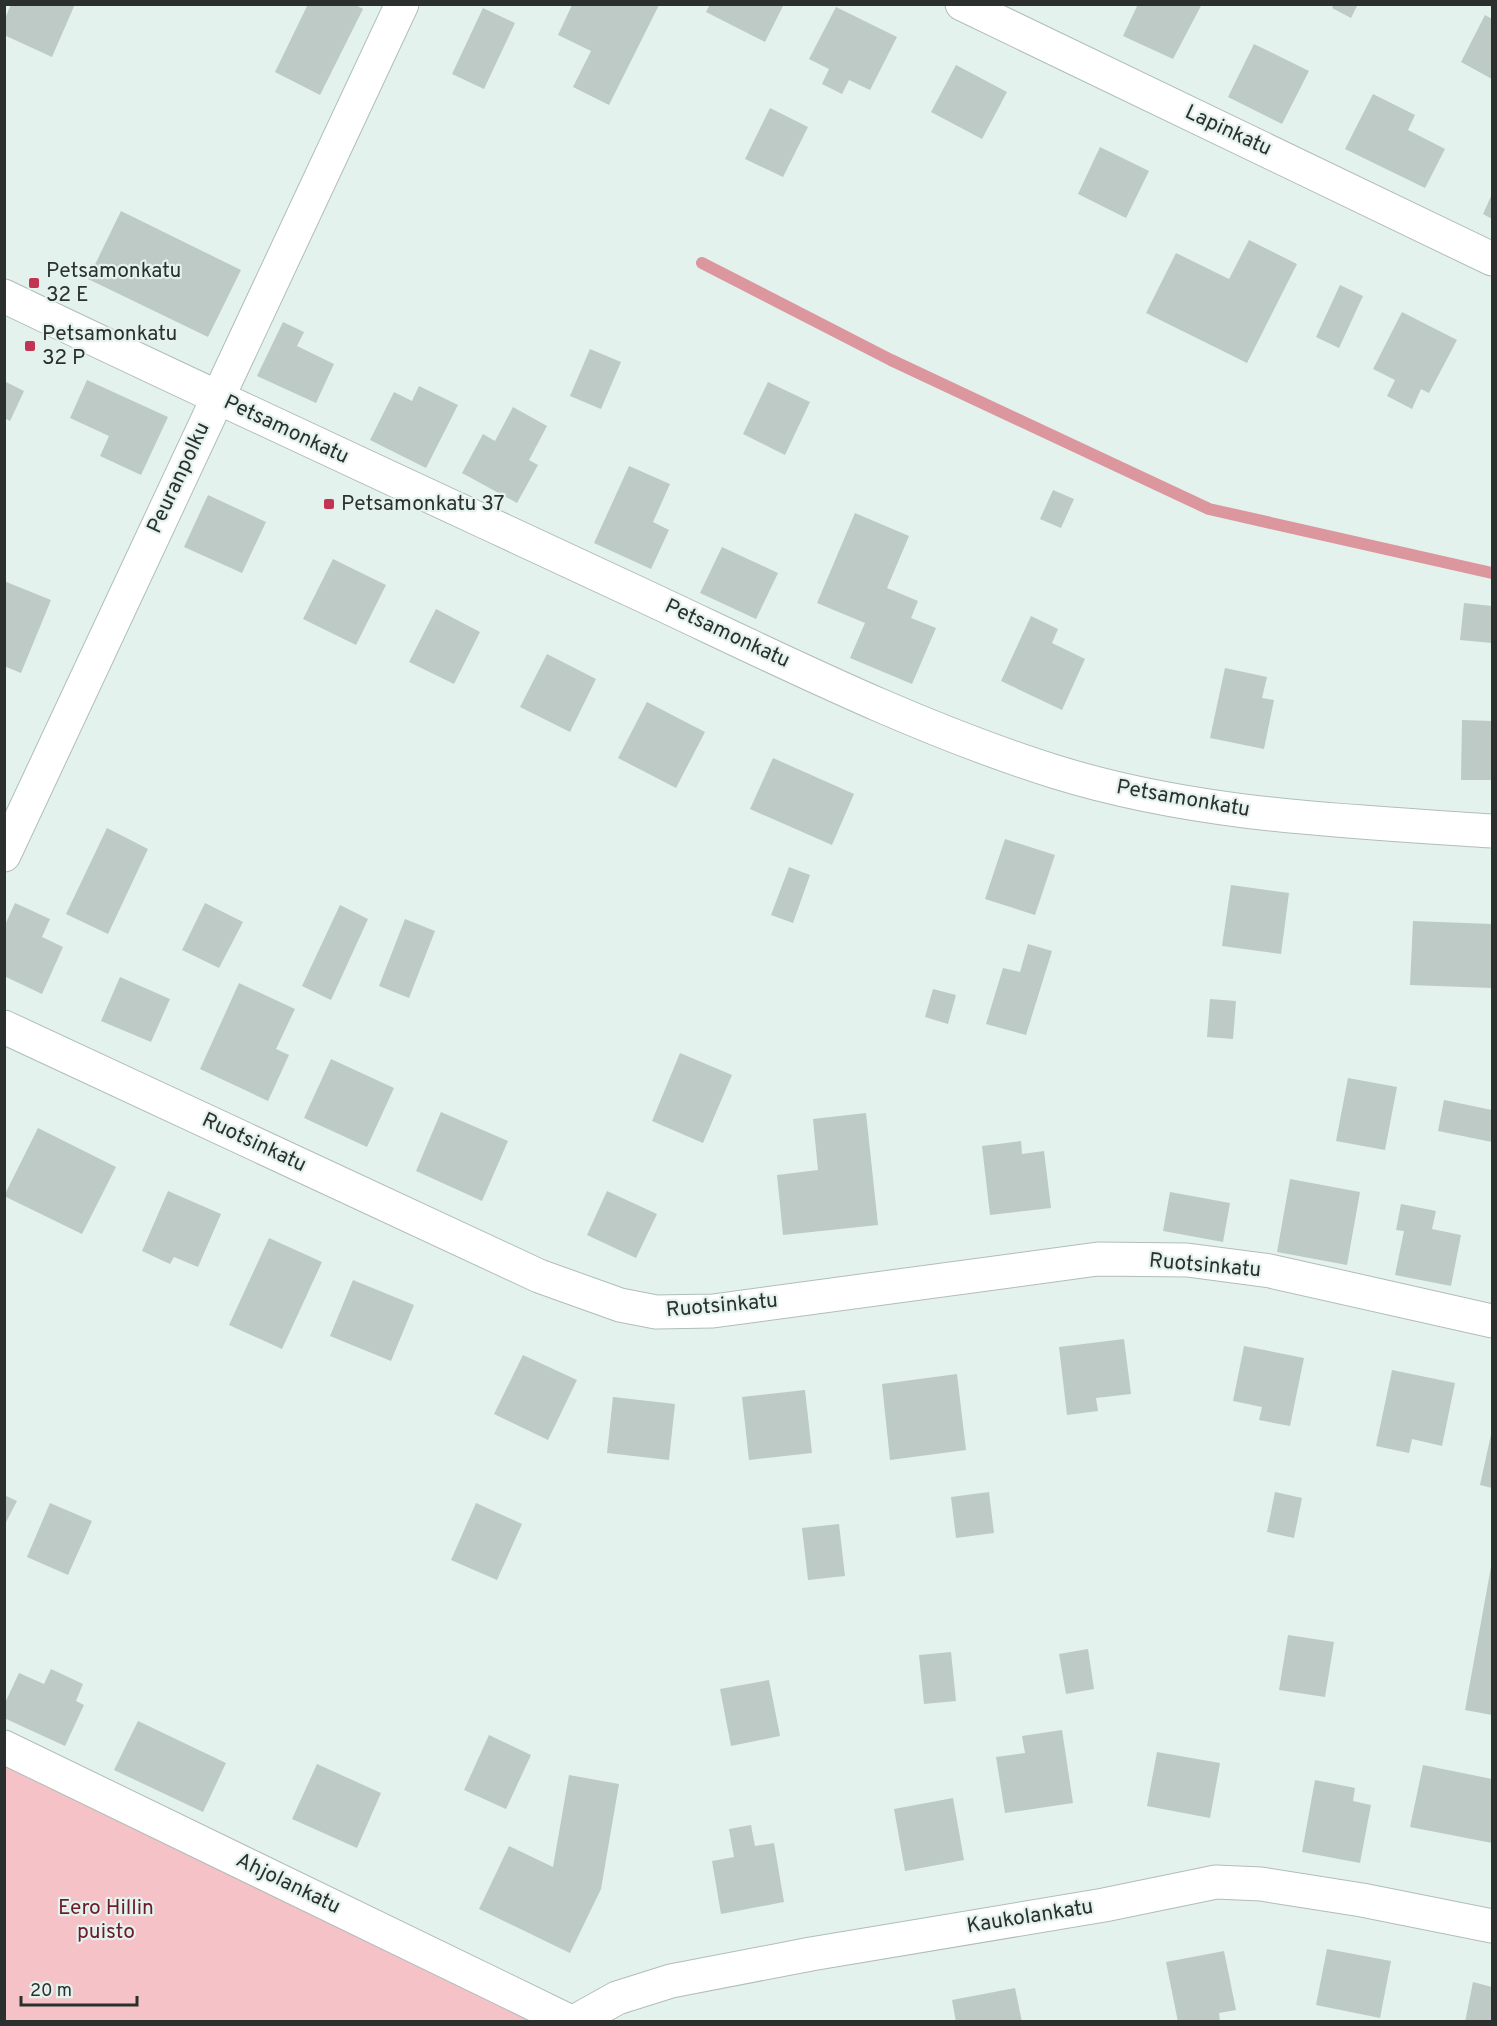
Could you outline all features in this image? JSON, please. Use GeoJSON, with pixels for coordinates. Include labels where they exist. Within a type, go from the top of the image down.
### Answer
{"type":"FeatureCollection","features":[{"type":"Feature","properties":{"kind":"street","name":"Peuranpolku"},"geometry":{"type":"LineString","coordinates":[[4,855],[402,4]]}},
{"type":"Feature","properties":{"kind":"street","name":"Lapinkatu"},"geometry":{"type":"LineString","coordinates":[[962,4],[1492,259]]}},
{"type":"Feature","properties":{"kind":"street","name":"Petsamonkatu"},"geometry":{"type":"LineString","coordinates":[[4,296],[216,398],[830,682],[953,736],[1058,773],[1165,800],[1276,815],[1492,831]]}},
{"type":"Feature","properties":{"kind":"street","name":"Ruotsinkatu"},"geometry":{"type":"LineString","coordinates":[[4,1027],[539,1276],[613,1304],[638,1309],[656,1312],[712,1311],[1098,1259],[1187,1260],[1270,1271],[1492,1321]]}},
{"type":"Feature","properties":{"kind":"street","name":"Ahjolankatu"},"geometry":{"type":"LineString","coordinates":[[4,1747],[573,2022]]}},
{"type":"Feature","properties":{"kind":"street","name":"Kaukolankatu"},"geometry":{"type":"LineString","coordinates":[[573,2022],[617,1998],[671,1981],[811,1954],[1104,1905],[1216,1882],[1261,1884],[1362,1900],[1492,1926]]}},
{"type":"Feature","properties":{"kind":"green space","name":"Eero Hillin puisto"},"geometry":{"type":"Polygon","coordinates":[[[5,1763],[512,1999],[529,2021],[5,2022],[5,1763]]]}},
{"type":"Feature","properties":{"kind":"building"},"geometry":{"type":"Polygon","coordinates":[[[11,4],[75,4],[52,57],[4,35],[4,21],[11,4]]]}},
{"type":"Feature","properties":{"kind":"building"},"geometry":{"type":"Polygon","coordinates":[[[308,4],[354,4],[363,9],[320,95],[275,72],[308,4]]]}},
{"type":"Feature","properties":{"kind":"building"},"geometry":{"type":"Polygon","coordinates":[[[710,4],[781,4],[783,6],[765,42],[706,12],[710,4]]]}},
{"type":"Feature","properties":{"kind":"building"},"geometry":{"type":"Polygon","coordinates":[[[1138,4],[1202,4],[1173,59],[1123,36],[1138,4]]]}},
{"type":"Feature","properties":{"kind":"building"},"geometry":{"type":"Polygon","coordinates":[[[1334,4],[1358,4],[1351,18],[1332,8],[1334,4]]]}},
{"type":"Feature","properties":{"kind":"building"},"geometry":{"type":"Polygon","coordinates":[[[572,5],[659,5],[609,105],[573,87],[591,51],[558,35],[572,5]]]}},
{"type":"Feature","properties":{"kind":"building"},"geometry":{"type":"Polygon","coordinates":[[[836,7],[897,37],[870,90],[849,80],[842,94],[822,84],[829,69],[809,59],[836,7]]]}},
{"type":"Feature","properties":{"kind":"building"},"geometry":{"type":"Polygon","coordinates":[[[483,8],[515,23],[484,89],[452,74],[483,8]]]}},
{"type":"Feature","properties":{"kind":"building"},"geometry":{"type":"Polygon","coordinates":[[[1485,15],[1492,19],[1492,79],[1461,62],[1485,15]]]}},
{"type":"Feature","properties":{"kind":"building"},"geometry":{"type":"Polygon","coordinates":[[[1254,44],[1309,71],[1282,124],[1228,97],[1254,44]]]}},
{"type":"Feature","properties":{"kind":"building"},"geometry":{"type":"Polygon","coordinates":[[[956,65],[1007,92],[982,139],[931,112],[956,65]]]}},
{"type":"Feature","properties":{"kind":"building"},"geometry":{"type":"Polygon","coordinates":[[[1373,94],[1415,115],[1408,130],[1445,149],[1425,188],[1345,149],[1373,94]]]}},
{"type":"Feature","properties":{"kind":"building"},"geometry":{"type":"Polygon","coordinates":[[[770,108],[808,127],[783,177],[745,159],[770,108]]]}},
{"type":"Feature","properties":{"kind":"building"},"geometry":{"type":"Polygon","coordinates":[[[1100,147],[1149,171],[1126,218],[1078,194],[1100,147]]]}},
{"type":"Feature","properties":{"kind":"building"},"geometry":{"type":"Polygon","coordinates":[[[1492,194],[1492,219],[1483,214],[1492,194]]]}},
{"type":"Feature","properties":{"kind":"building"},"geometry":{"type":"Polygon","coordinates":[[[121,211],[241,270],[208,337],[88,279],[121,211]]]}},
{"type":"Feature","properties":{"kind":"building"},"geometry":{"type":"Polygon","coordinates":[[[1249,240],[1297,264],[1247,363],[1146,313],[1176,253],[1229,279],[1249,240]]]}},
{"type":"Feature","properties":{"kind":"building"},"geometry":{"type":"Polygon","coordinates":[[[1340,285],[1363,296],[1339,348],[1316,337],[1340,285]]]}},
{"type":"Feature","properties":{"kind":"building"},"geometry":{"type":"Polygon","coordinates":[[[1402,312],[1457,340],[1429,393],[1421,389],[1412,409],[1387,396],[1395,380],[1373,369],[1402,312]]]}},
{"type":"Feature","properties":{"kind":"building"},"geometry":{"type":"Polygon","coordinates":[[[283,322],[304,332],[297,346],[334,364],[316,403],[257,376],[283,322]]]}},
{"type":"Feature","properties":{"kind":"building"},"geometry":{"type":"Polygon","coordinates":[[[590,349],[621,362],[601,409],[570,396],[590,349]]]}},
{"type":"Feature","properties":{"kind":"building"},"geometry":{"type":"Polygon","coordinates":[[[87,380],[168,417],[141,475],[100,456],[109,436],[70,418],[87,380]]]}},
{"type":"Feature","properties":{"kind":"building"},"geometry":{"type":"Polygon","coordinates":[[[4,381],[24,391],[10,421],[4,418],[4,381]]]}},
{"type":"Feature","properties":{"kind":"building"},"geometry":{"type":"Polygon","coordinates":[[[768,382],[810,402],[785,455],[743,434],[768,382]]]}},
{"type":"Feature","properties":{"kind":"building"},"geometry":{"type":"Polygon","coordinates":[[[419,386],[458,405],[426,468],[370,440],[394,392],[412,401],[419,386]]]}},
{"type":"Feature","properties":{"kind":"building"},"geometry":{"type":"Polygon","coordinates":[[[513,407],[547,426],[529,460],[538,465],[517,503],[462,473],[483,434],[495,441],[513,407]]]}},
{"type":"Feature","properties":{"kind":"building"},"geometry":{"type":"Polygon","coordinates":[[[629,466],[670,484],[653,522],[669,530],[651,569],[594,543],[629,466]]]}},
{"type":"Feature","properties":{"kind":"building"},"geometry":{"type":"Polygon","coordinates":[[[1053,490],[1074,499],[1061,528],[1040,519],[1053,490]]]}},
{"type":"Feature","properties":{"kind":"building"},"geometry":{"type":"Polygon","coordinates":[[[208,495],[266,522],[242,573],[184,547],[208,495]]]}},
{"type":"Feature","properties":{"kind":"building"},"geometry":{"type":"Polygon","coordinates":[[[855,513],[909,536],[887,588],[918,601],[911,618],[936,628],[912,684],[850,658],[865,623],[817,603],[855,513]]]}},
{"type":"Feature","properties":{"kind":"building"},"geometry":{"type":"Polygon","coordinates":[[[722,547],[778,573],[756,619],[700,593],[722,547]]]}},
{"type":"Feature","properties":{"kind":"building"},"geometry":{"type":"Polygon","coordinates":[[[333,559],[386,585],[356,645],[303,619],[333,559]]]}},
{"type":"Feature","properties":{"kind":"building"},"geometry":{"type":"Polygon","coordinates":[[[4,581],[51,600],[21,673],[4,666],[4,581]]]}},
{"type":"Feature","properties":{"kind":"building"},"geometry":{"type":"Polygon","coordinates":[[[1464,603],[1492,606],[1492,643],[1460,640],[1464,603]]]}},
{"type":"Feature","properties":{"kind":"building"},"geometry":{"type":"Polygon","coordinates":[[[436,609],[480,632],[454,684],[409,662],[436,609]]]}},
{"type":"Feature","properties":{"kind":"building"},"geometry":{"type":"Polygon","coordinates":[[[1031,616],[1058,629],[1052,643],[1085,659],[1062,710],[1001,681],[1031,616]]]}},
{"type":"Feature","properties":{"kind":"building"},"geometry":{"type":"Polygon","coordinates":[[[547,654],[596,679],[570,732],[520,707],[547,654]]]}},
{"type":"Feature","properties":{"kind":"building"},"geometry":{"type":"Polygon","coordinates":[[[1225,668],[1267,677],[1262,698],[1274,700],[1264,749],[1210,738],[1225,668]]]}},
{"type":"Feature","properties":{"kind":"building"},"geometry":{"type":"Polygon","coordinates":[[[647,702],[705,732],[676,788],[618,758],[647,702]]]}},
{"type":"Feature","properties":{"kind":"building"},"geometry":{"type":"Polygon","coordinates":[[[1462,720],[1492,721],[1492,780],[1461,780],[1462,720]]]}},
{"type":"Feature","properties":{"kind":"building"},"geometry":{"type":"Polygon","coordinates":[[[773,758],[854,794],[832,845],[750,809],[773,758]]]}},
{"type":"Feature","properties":{"kind":"building"},"geometry":{"type":"Polygon","coordinates":[[[107,828],[148,849],[108,934],[66,914],[107,828]]]}},
{"type":"Feature","properties":{"kind":"building"},"geometry":{"type":"Polygon","coordinates":[[[1005,839],[1055,855],[1035,915],[985,899],[1005,839]]]}},
{"type":"Feature","properties":{"kind":"building"},"geometry":{"type":"Polygon","coordinates":[[[789,867],[810,875],[793,923],[771,915],[789,867]]]}},
{"type":"Feature","properties":{"kind":"building"},"geometry":{"type":"Polygon","coordinates":[[[1231,885],[1289,893],[1281,954],[1222,946],[1231,885]]]}},
{"type":"Feature","properties":{"kind":"building"},"geometry":{"type":"Polygon","coordinates":[[[15,903],[50,919],[42,937],[63,947],[42,994],[4,976],[4,927],[15,903]]]}},
{"type":"Feature","properties":{"kind":"building"},"geometry":{"type":"Polygon","coordinates":[[[205,903],[243,922],[219,968],[182,950],[205,903]]]}},
{"type":"Feature","properties":{"kind":"building"},"geometry":{"type":"Polygon","coordinates":[[[340,905],[368,919],[331,1000],[302,986],[340,905]]]}},
{"type":"Feature","properties":{"kind":"building"},"geometry":{"type":"Polygon","coordinates":[[[405,919],[435,931],[409,998],[379,986],[405,919]]]}},
{"type":"Feature","properties":{"kind":"building"},"geometry":{"type":"Polygon","coordinates":[[[1413,921],[1492,924],[1492,988],[1410,985],[1413,921]]]}},
{"type":"Feature","properties":{"kind":"building"},"geometry":{"type":"Polygon","coordinates":[[[1028,944],[1052,951],[1026,1035],[986,1024],[1003,968],[1020,972],[1028,944]]]}},
{"type":"Feature","properties":{"kind":"building"},"geometry":{"type":"Polygon","coordinates":[[[120,977],[170,999],[151,1042],[101,1021],[120,977]]]}},
{"type":"Feature","properties":{"kind":"building"},"geometry":{"type":"Polygon","coordinates":[[[239,983],[295,1009],[276,1049],[289,1055],[268,1101],[200,1069],[239,983]]]}},
{"type":"Feature","properties":{"kind":"building"},"geometry":{"type":"Polygon","coordinates":[[[933,989],[956,995],[948,1024],[925,1017],[933,989]]]}},
{"type":"Feature","properties":{"kind":"building"},"geometry":{"type":"Polygon","coordinates":[[[1210,999],[1236,1001],[1233,1039],[1207,1037],[1210,999]]]}},
{"type":"Feature","properties":{"kind":"building"},"geometry":{"type":"Polygon","coordinates":[[[680,1053],[732,1075],[703,1143],[652,1121],[680,1053]]]}},
{"type":"Feature","properties":{"kind":"building"},"geometry":{"type":"Polygon","coordinates":[[[331,1059],[394,1088],[367,1147],[304,1118],[331,1059]]]}},
{"type":"Feature","properties":{"kind":"building"},"geometry":{"type":"Polygon","coordinates":[[[1348,1078],[1397,1087],[1385,1150],[1336,1141],[1348,1078]]]}},
{"type":"Feature","properties":{"kind":"building"},"geometry":{"type":"Polygon","coordinates":[[[1444,1100],[1492,1110],[1492,1142],[1438,1131],[1444,1100]]]}},
{"type":"Feature","properties":{"kind":"building"},"geometry":{"type":"Polygon","coordinates":[[[441,1112],[508,1141],[482,1201],[416,1171],[441,1112]]]}},
{"type":"Feature","properties":{"kind":"building"},"geometry":{"type":"Polygon","coordinates":[[[866,1113],[878,1225],[783,1235],[777,1175],[818,1170],[813,1119],[866,1113]]]}},
{"type":"Feature","properties":{"kind":"building"},"geometry":{"type":"Polygon","coordinates":[[[38,1128],[116,1167],[82,1234],[4,1196],[38,1128]]]}},
{"type":"Feature","properties":{"kind":"building"},"geometry":{"type":"Polygon","coordinates":[[[1021,1141],[1022,1154],[1044,1151],[1051,1208],[990,1215],[982,1146],[1021,1141]]]}},
{"type":"Feature","properties":{"kind":"building"},"geometry":{"type":"Polygon","coordinates":[[[1290,1179],[1360,1192],[1347,1265],[1277,1252],[1290,1179]]]}},
{"type":"Feature","properties":{"kind":"building"},"geometry":{"type":"Polygon","coordinates":[[[168,1191],[221,1214],[198,1267],[174,1257],[170,1264],[142,1251],[168,1191]]]}},
{"type":"Feature","properties":{"kind":"building"},"geometry":{"type":"Polygon","coordinates":[[[607,1191],[657,1214],[636,1258],[587,1235],[607,1191]]]}},
{"type":"Feature","properties":{"kind":"building"},"geometry":{"type":"Polygon","coordinates":[[[1170,1192],[1230,1203],[1223,1242],[1163,1231],[1170,1192]]]}},
{"type":"Feature","properties":{"kind":"building"},"geometry":{"type":"Polygon","coordinates":[[[1401,1204],[1436,1211],[1432,1229],[1461,1235],[1451,1286],[1395,1275],[1404,1231],[1396,1230],[1401,1204]]]}},
{"type":"Feature","properties":{"kind":"building"},"geometry":{"type":"Polygon","coordinates":[[[269,1238],[322,1262],[282,1349],[229,1325],[269,1238]]]}},
{"type":"Feature","properties":{"kind":"building"},"geometry":{"type":"Polygon","coordinates":[[[353,1280],[414,1305],[391,1361],[330,1336],[353,1280]]]}},
{"type":"Feature","properties":{"kind":"building"},"geometry":{"type":"Polygon","coordinates":[[[1124,1339],[1131,1394],[1096,1398],[1098,1411],[1067,1415],[1059,1347],[1124,1339]]]}},
{"type":"Feature","properties":{"kind":"building"},"geometry":{"type":"Polygon","coordinates":[[[1244,1346],[1304,1358],[1290,1426],[1259,1420],[1262,1407],[1233,1401],[1244,1346]]]}},
{"type":"Feature","properties":{"kind":"building"},"geometry":{"type":"Polygon","coordinates":[[[523,1355],[577,1380],[548,1440],[494,1414],[523,1355]]]}},
{"type":"Feature","properties":{"kind":"building"},"geometry":{"type":"Polygon","coordinates":[[[1392,1370],[1455,1383],[1442,1446],[1412,1439],[1409,1453],[1376,1446],[1392,1370]]]}},
{"type":"Feature","properties":{"kind":"building"},"geometry":{"type":"Polygon","coordinates":[[[957,1374],[966,1450],[890,1460],[882,1384],[957,1374]]]}},
{"type":"Feature","properties":{"kind":"building"},"geometry":{"type":"Polygon","coordinates":[[[805,1390],[812,1453],[749,1460],[742,1397],[805,1390]]]}},
{"type":"Feature","properties":{"kind":"building"},"geometry":{"type":"Polygon","coordinates":[[[613,1397],[675,1404],[669,1460],[607,1453],[613,1397]]]}},
{"type":"Feature","properties":{"kind":"building"},"geometry":{"type":"Polygon","coordinates":[[[1492,1430],[1492,1488],[1480,1485],[1492,1430]]]}},
{"type":"Feature","properties":{"kind":"building"},"geometry":{"type":"Polygon","coordinates":[[[989,1492],[994,1533],[956,1538],[951,1497],[989,1492]]]}},
{"type":"Feature","properties":{"kind":"building"},"geometry":{"type":"Polygon","coordinates":[[[1275,1492],[1302,1498],[1294,1538],[1267,1532],[1275,1492]]]}},
{"type":"Feature","properties":{"kind":"building"},"geometry":{"type":"Polygon","coordinates":[[[4,1495],[17,1501],[4,1526],[4,1495]]]}},
{"type":"Feature","properties":{"kind":"building"},"geometry":{"type":"Polygon","coordinates":[[[50,1503],[92,1521],[68,1575],[27,1557],[50,1503]]]}},
{"type":"Feature","properties":{"kind":"building"},"geometry":{"type":"Polygon","coordinates":[[[476,1503],[522,1524],[497,1580],[451,1560],[476,1503]]]}},
{"type":"Feature","properties":{"kind":"building"},"geometry":{"type":"Polygon","coordinates":[[[839,1524],[845,1576],[808,1580],[802,1528],[839,1524]]]}},
{"type":"Feature","properties":{"kind":"building"},"geometry":{"type":"Polygon","coordinates":[[[1492,1567],[1492,1715],[1465,1710],[1492,1567]]]}},
{"type":"Feature","properties":{"kind":"building"},"geometry":{"type":"Polygon","coordinates":[[[1288,1635],[1334,1642],[1325,1697],[1279,1690],[1288,1635]]]}},
{"type":"Feature","properties":{"kind":"building"},"geometry":{"type":"Polygon","coordinates":[[[1088,1649],[1094,1689],[1066,1694],[1059,1654],[1088,1649]]]}},
{"type":"Feature","properties":{"kind":"building"},"geometry":{"type":"Polygon","coordinates":[[[951,1652],[956,1701],[924,1704],[919,1655],[951,1652]]]}},
{"type":"Feature","properties":{"kind":"building"},"geometry":{"type":"Polygon","coordinates":[[[51,1669],[83,1684],[76,1701],[84,1705],[65,1746],[4,1718],[4,1705],[19,1673],[44,1684],[51,1669]]]}},
{"type":"Feature","properties":{"kind":"building"},"geometry":{"type":"Polygon","coordinates":[[[769,1680],[780,1736],[731,1746],[720,1689],[769,1680]]]}},
{"type":"Feature","properties":{"kind":"building"},"geometry":{"type":"Polygon","coordinates":[[[138,1721],[226,1763],[203,1812],[114,1770],[138,1721]]]}},
{"type":"Feature","properties":{"kind":"building"},"geometry":{"type":"Polygon","coordinates":[[[1062,1730],[1073,1803],[1005,1813],[996,1757],[1025,1753],[1022,1736],[1062,1730]]]}},
{"type":"Feature","properties":{"kind":"building"},"geometry":{"type":"Polygon","coordinates":[[[489,1735],[531,1755],[506,1809],[464,1790],[489,1735]]]}},
{"type":"Feature","properties":{"kind":"building"},"geometry":{"type":"Polygon","coordinates":[[[1157,1752],[1220,1763],[1210,1818],[1147,1806],[1157,1752]]]}},
{"type":"Feature","properties":{"kind":"building"},"geometry":{"type":"Polygon","coordinates":[[[317,1764],[381,1793],[357,1848],[292,1819],[317,1764]]]}},
{"type":"Feature","properties":{"kind":"building"},"geometry":{"type":"Polygon","coordinates":[[[1423,1765],[1492,1779],[1492,1843],[1410,1827],[1423,1765]]]}},
{"type":"Feature","properties":{"kind":"building"},"geometry":{"type":"Polygon","coordinates":[[[569,1775],[619,1784],[601,1889],[570,1953],[479,1909],[509,1846],[553,1867],[569,1775]]]}},
{"type":"Feature","properties":{"kind":"building"},"geometry":{"type":"Polygon","coordinates":[[[1315,1780],[1355,1788],[1353,1801],[1371,1805],[1360,1863],[1302,1852],[1315,1780]]]}},
{"type":"Feature","properties":{"kind":"building"},"geometry":{"type":"Polygon","coordinates":[[[953,1798],[964,1860],[905,1871],[894,1809],[953,1798]]]}},
{"type":"Feature","properties":{"kind":"building"},"geometry":{"type":"Polygon","coordinates":[[[751,1825],[755,1846],[774,1843],[784,1902],[721,1914],[712,1861],[734,1857],[729,1829],[751,1825]]]}},
{"type":"Feature","properties":{"kind":"building"},"geometry":{"type":"Polygon","coordinates":[[[1327,1949],[1391,1961],[1380,2018],[1316,2005],[1327,1949]]]}},
{"type":"Feature","properties":{"kind":"building"},"geometry":{"type":"Polygon","coordinates":[[[1224,1951],[1236,2010],[1219,2013],[1220,2022],[1178,2022],[1166,1962],[1224,1951]]]}},
{"type":"Feature","properties":{"kind":"building"},"geometry":{"type":"Polygon","coordinates":[[[1473,1982],[1492,1987],[1492,2022],[1465,2022],[1473,1982]]]}},
{"type":"Feature","properties":{"kind":"building"},"geometry":{"type":"Polygon","coordinates":[[[1015,1988],[1022,2022],[956,2022],[952,2000],[1015,1988]]]}},
{"type":"Feature","properties":{"kind":"waterway"},"geometry":{"type":"LineString","coordinates":[[702,263],[891,360],[1209,509],[1492,573]]}},
{"type":"Feature","properties":{"kind":"place","name":"Petsamonkatu 32 E"},"geometry":{"type":"Point","coordinates":[34,283]}},
{"type":"Feature","properties":{"kind":"place","name":"Petsamonkatu 32 P"},"geometry":{"type":"Point","coordinates":[30,346]}},
{"type":"Feature","properties":{"kind":"place","name":"Petsamonkatu 37"},"geometry":{"type":"Point","coordinates":[329,504]}}]}
